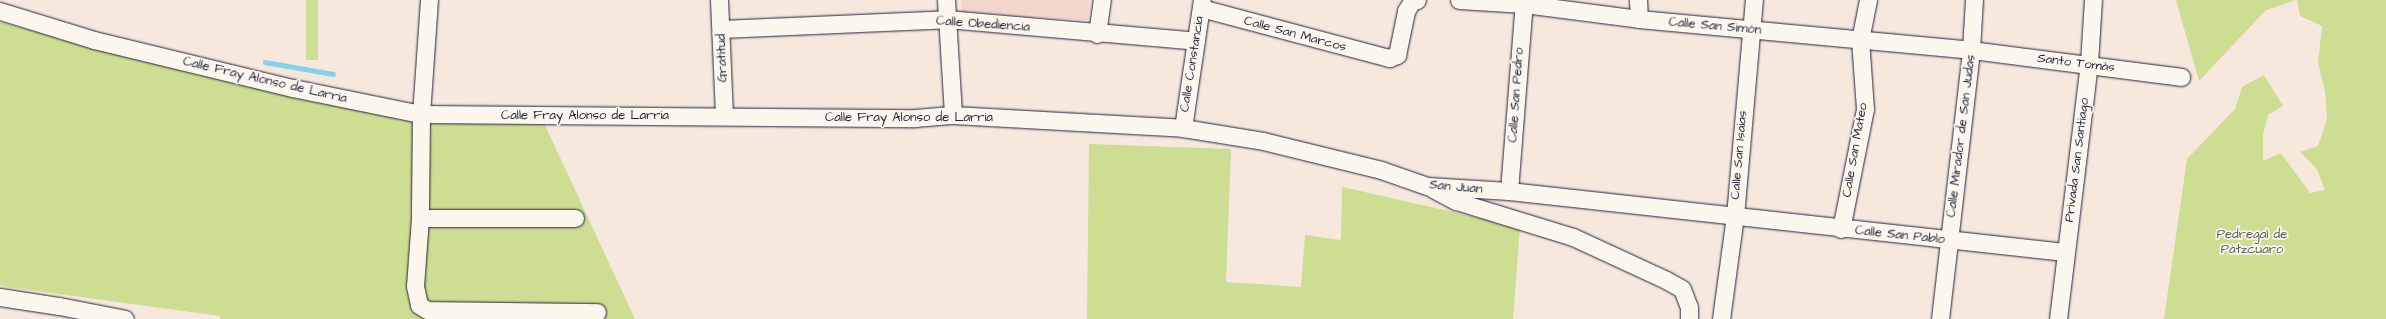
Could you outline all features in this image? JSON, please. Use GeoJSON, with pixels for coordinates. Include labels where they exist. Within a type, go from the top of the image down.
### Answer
{"type":"FeatureCollection","features":[{"type":"Feature","properties":{"kind":"street"},"geometry":{"type":"LineString","coordinates":[[429,0],[421,114],[420,218],[415,286],[419,305],[427,310],[597,312]]}},
{"type":"Feature","properties":{"kind":"street","name":"Gratitud"},"geometry":{"type":"LineString","coordinates":[[719,0],[724,116]]}},
{"type":"Feature","properties":{"kind":"street"},"geometry":{"type":"LineString","coordinates":[[946,0],[952,115]]}},
{"type":"Feature","properties":{"kind":"street"},"geometry":{"type":"LineString","coordinates":[[1098,34],[1102,0]]}},
{"type":"Feature","properties":{"kind":"street","name":"Calle San Simón"},"geometry":{"type":"LineString","coordinates":[[1459,0],[1524,2],[1639,19],[1971,50]]}},
{"type":"Feature","properties":{"kind":"street"},"geometry":{"type":"LineString","coordinates":[[1638,0],[1639,19]]}},
{"type":"Feature","properties":{"kind":"street","name":"Calle San Isaias"},"geometry":{"type":"LineString","coordinates":[[1721,314],[1735,216],[1754,0]]}},
{"type":"Feature","properties":{"kind":"street","name":"Calle San Mateo"},"geometry":{"type":"LineString","coordinates":[[1841,229],[1865,109],[1860,40],[1868,0]]}},
{"type":"Feature","properties":{"kind":"street","name":"Calle Mirador de San Judas"},"geometry":{"type":"LineString","coordinates":[[1940,319],[1971,50],[1974,0]]}},
{"type":"Feature","properties":{"kind":"street","name":"Privada San Santiago"},"geometry":{"type":"LineString","coordinates":[[2058,319],[2089,64],[2093,0]]}},
{"type":"Feature","properties":{"kind":"street","name":"Calle San Marcos"},"geometry":{"type":"LineString","coordinates":[[1202,4],[1389,58],[1397,55],[1401,46],[1406,11],[1414,1]]}},
{"type":"Feature","properties":{"kind":"street","name":"Calle San Pedro"},"geometry":{"type":"LineString","coordinates":[[1509,191],[1524,2]]}},
{"type":"Feature","properties":{"kind":"street","name":"Calle Constancia"},"geometry":{"type":"LineString","coordinates":[[1183,128],[1202,4]]}},
{"type":"Feature","properties":{"kind":"street","name":"Calle Fray Alonso de Larria"},"geometry":{"type":"LineString","coordinates":[[0,11],[94,40],[293,88],[421,114],[915,118],[952,115],[1183,128]]}},
{"type":"Feature","properties":{"kind":"street","name":"Calle Obediencia"},"geometry":{"type":"LineString","coordinates":[[721,29],[947,19],[1098,34],[1196,41]]}},
{"type":"Feature","properties":{"kind":"street","name":"Santo Tomás"},"geometry":{"type":"LineString","coordinates":[[1971,50],[2181,77]]}},
{"type":"Feature","properties":{"kind":"street","name":"San Juan"},"geometry":{"type":"LineString","coordinates":[[1183,128],[1263,141],[1381,170],[1428,186],[1509,191],[1735,216]]}},
{"type":"Feature","properties":{"kind":"street"},"geometry":{"type":"LineString","coordinates":[[1428,186],[1456,201],[1573,236],[1666,280],[1682,289],[1689,307],[1689,319]]}},
{"type":"Feature","properties":{"kind":"street","name":"Calle San Pablo"},"geometry":{"type":"LineString","coordinates":[[1735,216],[1841,229],[2065,252]]}},
{"type":"Feature","properties":{"kind":"street"},"geometry":{"type":"LineString","coordinates":[[420,218],[575,218]]}},
{"type":"Feature","properties":{"kind":"street"},"geometry":{"type":"LineString","coordinates":[[0,298],[59,312],[126,319]]}},
{"type":"Feature","properties":{"kind":"shaded area"},"geometry":{"type":"Polygon","coordinates":[[[961,0],[1090,0],[1088,20],[962,14],[961,0]]]}},
{"type":"Feature","properties":{"kind":"green space"},"geometry":{"type":"Polygon","coordinates":[[[306,0],[318,0],[318,60],[306,60],[306,0]]]}},
{"type":"Feature","properties":{"kind":"green space"},"geometry":{"type":"Polygon","coordinates":[[[2176,0],[2296,0],[2266,10],[2199,81],[2176,0]]]}},
{"type":"Feature","properties":{"kind":"green space","name":"Pedregal de Pátzcuaro"},"geometry":{"type":"Polygon","coordinates":[[[2297,0],[2386,0],[2386,319],[2164,319],[2187,159],[2235,109],[2242,87],[2264,75],[2283,106],[2268,115],[2263,135],[2263,161],[2281,153],[2310,193],[2325,190],[2317,169],[2300,152],[2318,146],[2327,119],[2325,91],[2318,63],[2322,26],[2300,16],[2297,0]]]}},
{"type":"Feature","properties":{"kind":"green space"},"geometry":{"type":"Polygon","coordinates":[[[0,22],[407,121],[544,123],[635,319],[220,319],[220,316],[0,286],[0,22]]]}},
{"type":"Feature","properties":{"kind":"green space"},"geometry":{"type":"Polygon","coordinates":[[[1089,144],[1231,149],[1226,282],[1301,287],[1305,235],[1341,240],[1342,187],[1520,227],[1513,319],[1087,319],[1089,144]]]}},
{"type":"Feature","properties":{"kind":"waterway"},"geometry":{"type":"LineString","coordinates":[[265,62],[333,74]]}}]}
